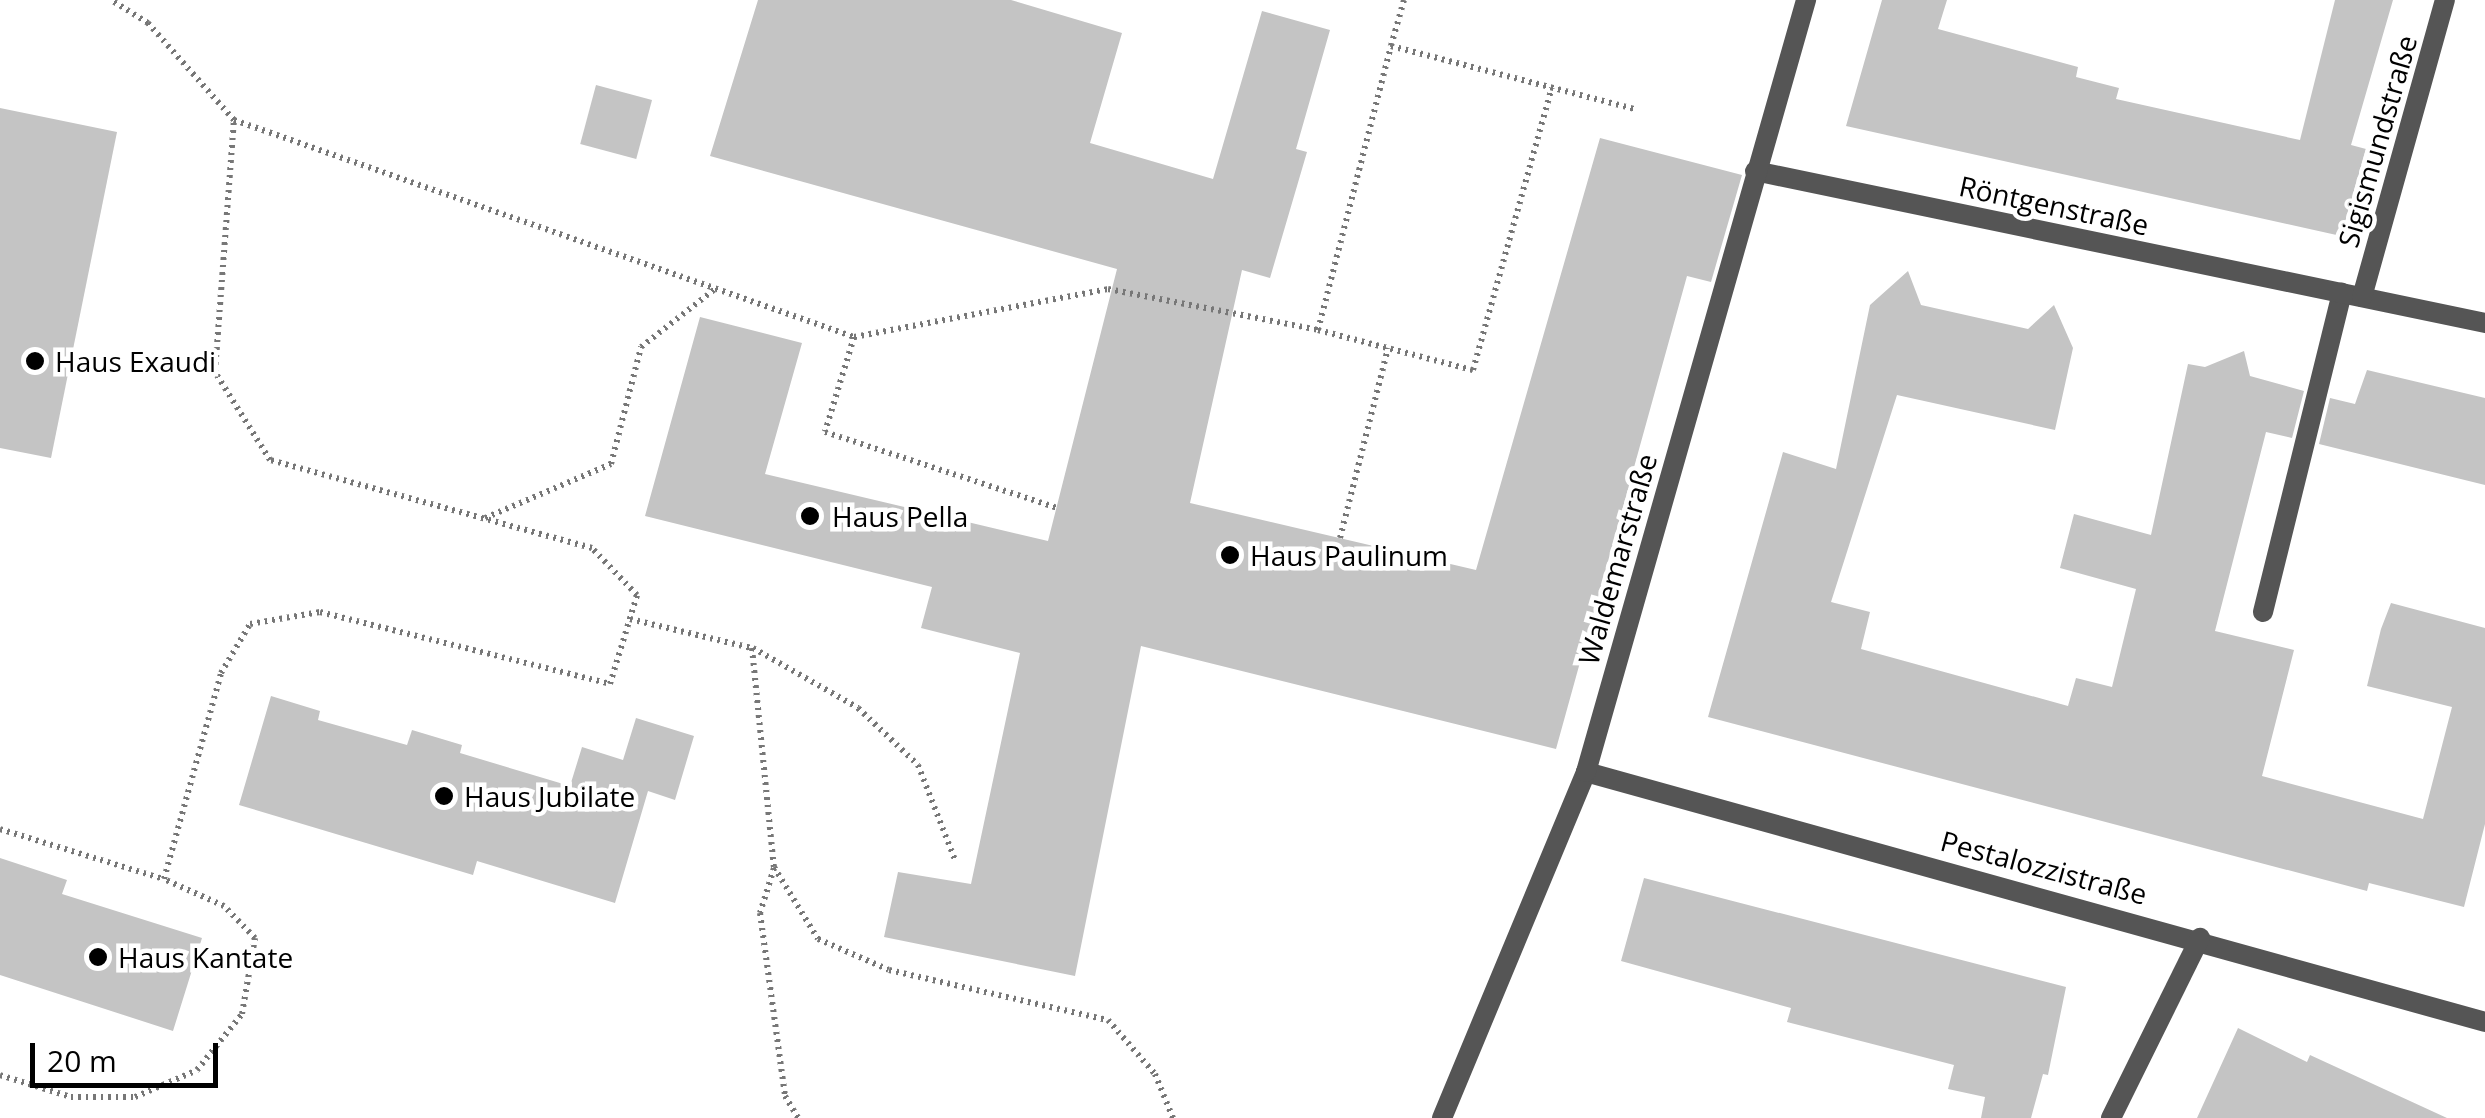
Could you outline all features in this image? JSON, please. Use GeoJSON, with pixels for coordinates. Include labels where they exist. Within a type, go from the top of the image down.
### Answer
{"type":"FeatureCollection","features":[{"type":"Feature","properties":{"kind":"street","name":"Waldemarstraße"},"geometry":{"type":"LineString","coordinates":[[1442,1118],[1586,772],[1806,0]]}},
{"type":"Feature","properties":{"kind":"street","name":"Sigismundstraße"},"geometry":{"type":"LineString","coordinates":[[2352,295],[2446,0]]}},
{"type":"Feature","properties":{"kind":"street","name":"Röntgenstraße"},"geometry":{"type":"LineString","coordinates":[[1755,170],[2485,323]]}},
{"type":"Feature","properties":{"kind":"street"},"geometry":{"type":"LineString","coordinates":[[2262,612],[2352,295]]}},
{"type":"Feature","properties":{"kind":"street","name":"Pestalozzistraße"},"geometry":{"type":"LineString","coordinates":[[1586,772],[2200,938],[2485,1022]]}},
{"type":"Feature","properties":{"kind":"street"},"geometry":{"type":"LineString","coordinates":[[2110,1118],[2200,938]]}},
{"type":"Feature","properties":{"kind":"path"},"geometry":{"type":"LineString","coordinates":[[110,0],[148,23],[234,120],[854,337],[1108,289],[1318,330],[1473,370],[1552,88]]}},
{"type":"Feature","properties":{"kind":"path"},"geometry":{"type":"LineString","coordinates":[[1318,330],[1404,0]]}},
{"type":"Feature","properties":{"kind":"path"},"geometry":{"type":"LineString","coordinates":[[1391,46],[1635,109]]}},
{"type":"Feature","properties":{"kind":"path"},"geometry":{"type":"LineString","coordinates":[[164,879],[221,673],[250,624],[320,612],[610,684],[637,595],[592,548],[270,460],[215,372],[234,120]]}},
{"type":"Feature","properties":{"kind":"path"},"geometry":{"type":"LineString","coordinates":[[484,518],[612,464],[641,347],[715,290]]}},
{"type":"Feature","properties":{"kind":"path"},"geometry":{"type":"LineString","coordinates":[[854,337],[825,432],[1057,508]]}},
{"type":"Feature","properties":{"kind":"path"},"geometry":{"type":"LineString","coordinates":[[1340,538],[1388,348]]}},
{"type":"Feature","properties":{"kind":"path"},"geometry":{"type":"LineString","coordinates":[[630,619],[752,648],[858,708],[918,765],[955,860]]}},
{"type":"Feature","properties":{"kind":"path"},"geometry":{"type":"LineString","coordinates":[[752,648],[774,867],[760,912],[784,1096],[798,1118]]}},
{"type":"Feature","properties":{"kind":"path"},"geometry":{"type":"LineString","coordinates":[[0,829],[164,879],[224,906],[255,938],[242,1014],[196,1070],[135,1098],[71,1097],[0,1074]]}},
{"type":"Feature","properties":{"kind":"path"},"geometry":{"type":"LineString","coordinates":[[774,867],[818,939],[889,970],[1108,1020],[1155,1074],[1173,1118]]}},
{"type":"Feature","properties":{"kind":"building"},"geometry":{"type":"Polygon","coordinates":[[[758,0],[1011,0],[1122,33],[1090,143],[1213,179],[1262,11],[1330,30],[1296,149],[1307,152],[1270,278],[1242,270],[1190,503],[1476,570],[1600,138],[1742,175],[1711,282],[1687,276],[1556,749],[1141,646],[1075,976],[884,937],[898,872],[971,884],[1020,653],[921,628],[932,587],[645,516],[700,317],[802,343],[765,474],[1048,541],[1117,269],[710,156],[758,0]]]}},
{"type":"Feature","properties":{"kind":"building"},"geometry":{"type":"Polygon","coordinates":[[[1882,0],[1947,0],[1938,29],[2078,67],[2076,77],[2119,88],[2116,99],[2300,140],[2335,0],[2393,0],[2351,145],[2366,149],[2341,236],[1846,126],[1882,0]]]}},
{"type":"Feature","properties":{"kind":"building"},"geometry":{"type":"Polygon","coordinates":[[[596,85],[652,100],[636,159],[580,144],[596,85]]]}},
{"type":"Feature","properties":{"kind":"building","name":"Haus Exaudi"},"geometry":{"type":"Polygon","coordinates":[[[0,108],[117,132],[51,458],[0,448],[0,108]]]}},
{"type":"Feature","properties":{"kind":"building"},"geometry":{"type":"Polygon","coordinates":[[[1908,271],[1921,305],[2028,329],[2054,305],[2073,348],[2055,430],[1897,395],[1831,602],[1870,612],[1861,649],[2068,706],[2076,678],[2112,687],[2136,589],[2060,568],[2074,514],[2151,535],[2188,364],[2205,367],[2244,351],[2250,376],[2304,391],[2292,438],[2266,432],[2215,631],[2294,650],[2262,776],[2423,819],[2452,707],[2367,686],[2381,629],[2391,603],[2485,628],[2485,824],[2464,907],[2369,883],[2367,891],[1708,717],[1783,452],[1836,469],[1870,305],[1908,271]]]}},
{"type":"Feature","properties":{"kind":"building"},"geometry":{"type":"Polygon","coordinates":[[[2367,370],[2485,398],[2485,485],[2319,444],[2330,398],[2355,404],[2367,370]]]}},
{"type":"Feature","properties":{"kind":"building","name":"Haus Jubilate"},"geometry":{"type":"Polygon","coordinates":[[[271,696],[320,711],[318,720],[407,745],[412,730],[462,745],[460,753],[570,786],[582,747],[623,760],[636,718],[694,736],[675,800],[648,791],[615,903],[477,861],[473,875],[239,805],[271,696]]]}},
{"type":"Feature","properties":{"kind":"building","name":"Haus Kantate"},"geometry":{"type":"Polygon","coordinates":[[[0,858],[67,880],[62,894],[202,938],[173,1031],[0,975],[0,858]]]}},
{"type":"Feature","properties":{"kind":"building"},"geometry":{"type":"Polygon","coordinates":[[[1644,878],[2066,987],[2048,1075],[2043,1074],[2031,1118],[1981,1118],[1985,1097],[1948,1089],[1954,1065],[1787,1022],[1791,1008],[1621,961],[1644,878]]]}},
{"type":"Feature","properties":{"kind":"building"},"geometry":{"type":"Polygon","coordinates":[[[2238,1028],[2307,1062],[2310,1055],[2447,1118],[2197,1118],[2238,1028]]]}},
{"type":"Feature","properties":{"kind":"place","name":"Haus Exaudi"},"geometry":{"type":"Point","coordinates":[35,361]}},
{"type":"Feature","properties":{"kind":"place","name":"Haus Pella"},"geometry":{"type":"Point","coordinates":[810,516]}},
{"type":"Feature","properties":{"kind":"place","name":"Haus Paulinum"},"geometry":{"type":"Point","coordinates":[1230,555]}},
{"type":"Feature","properties":{"kind":"place","name":"Haus Jubilate"},"geometry":{"type":"Point","coordinates":[444,796]}},
{"type":"Feature","properties":{"kind":"place","name":"Haus Kantate"},"geometry":{"type":"Point","coordinates":[98,957]}}]}
